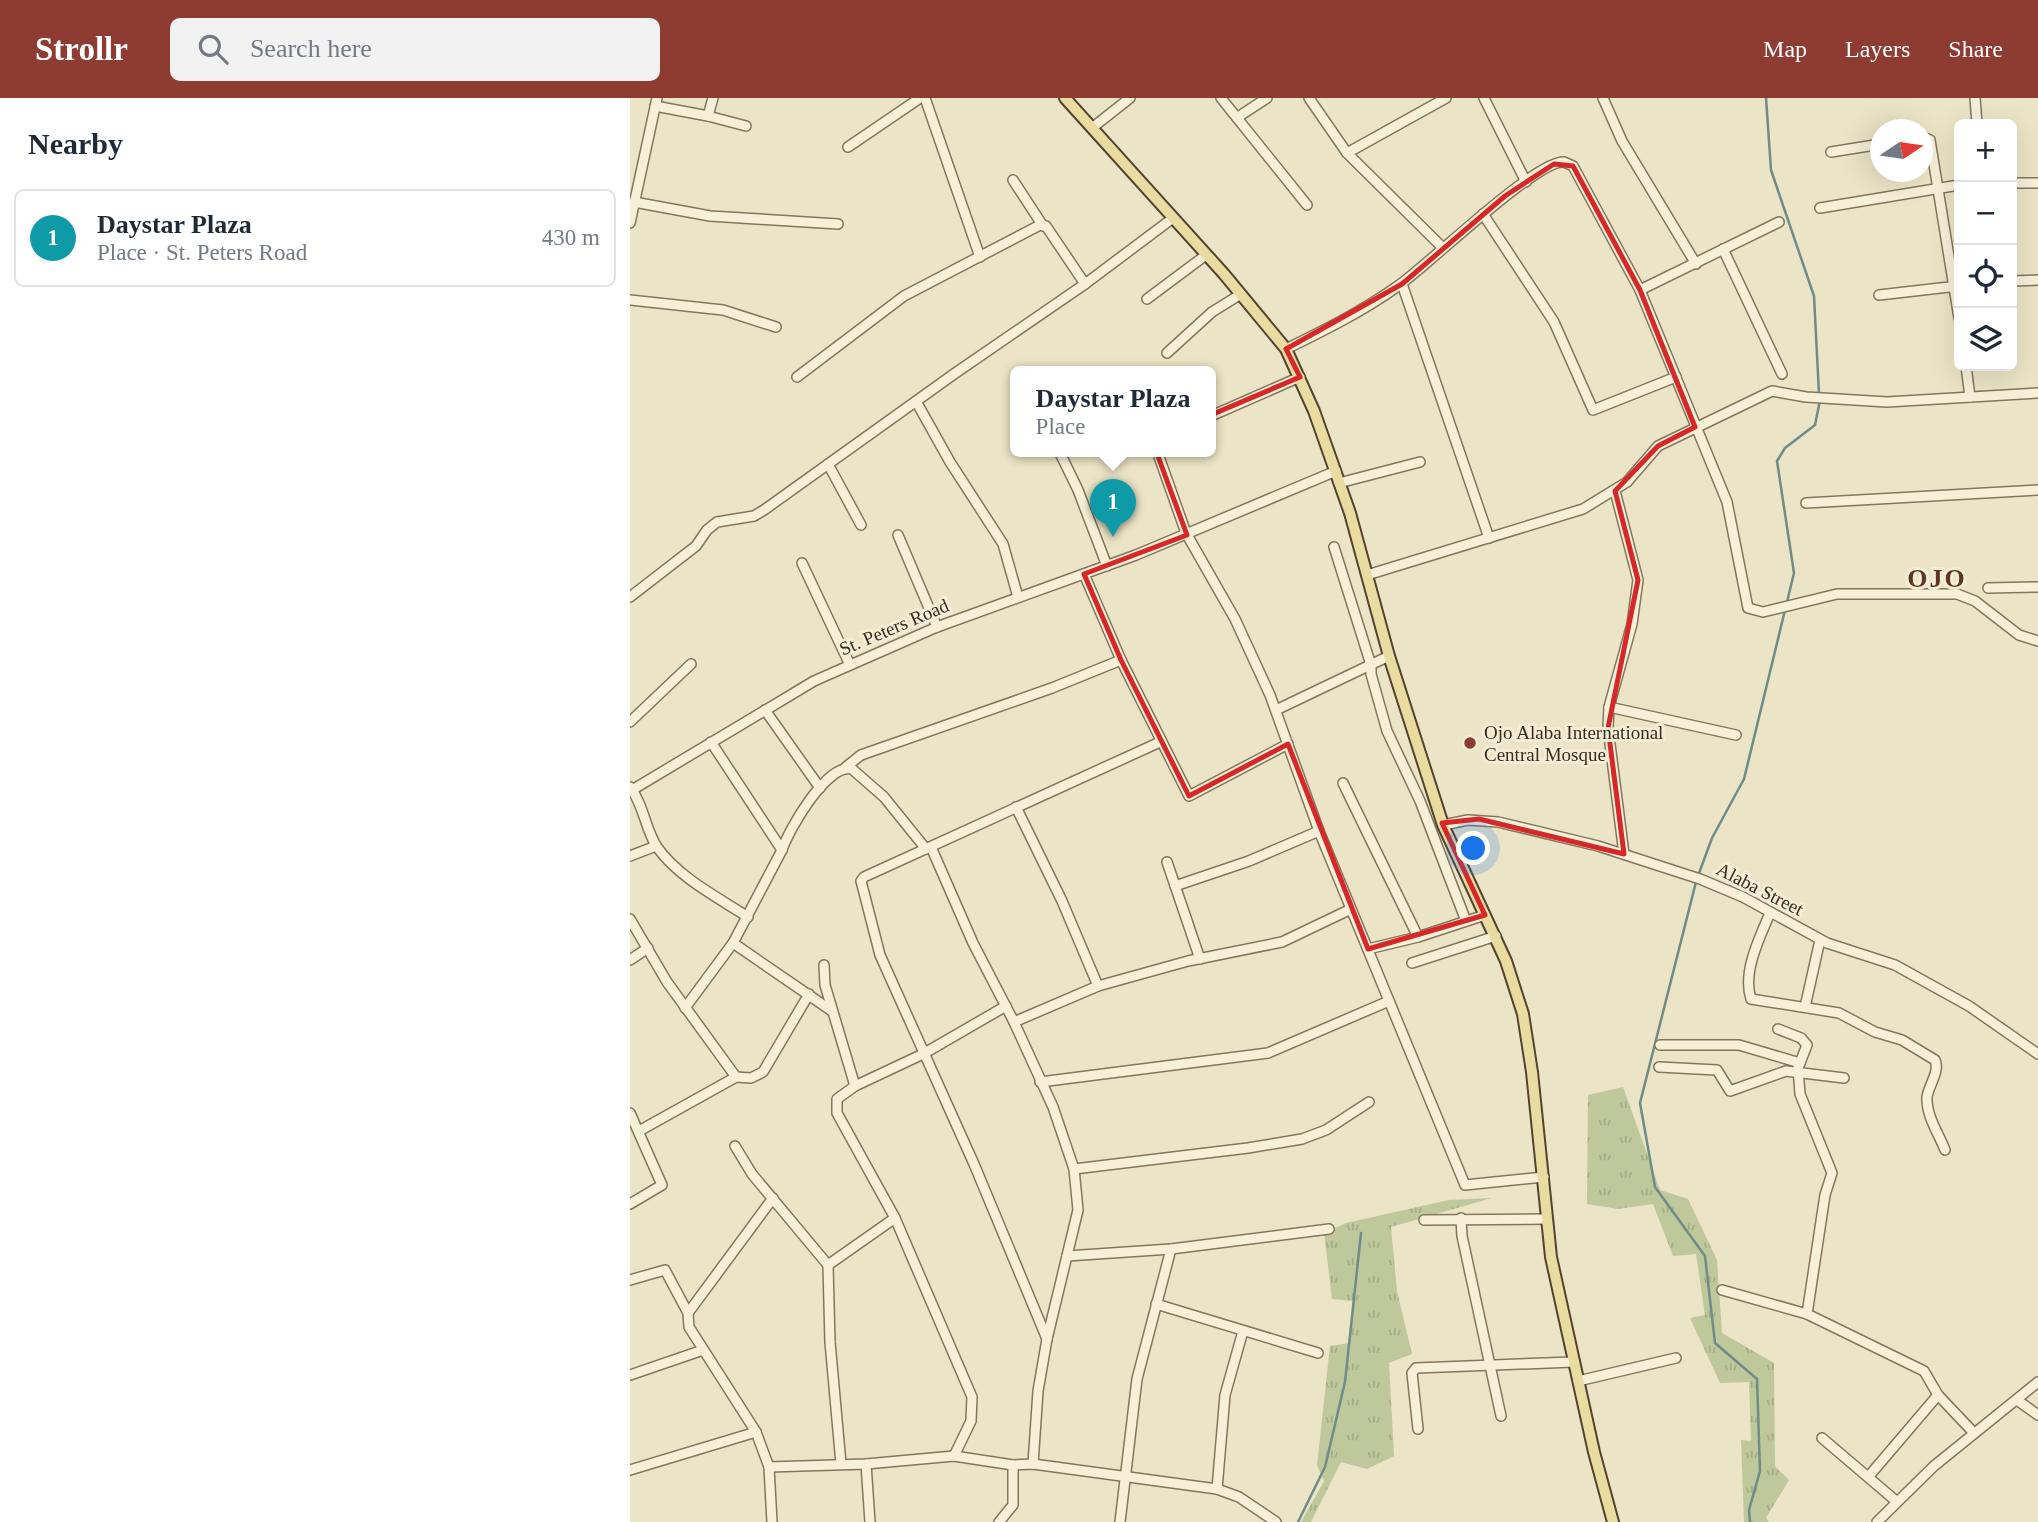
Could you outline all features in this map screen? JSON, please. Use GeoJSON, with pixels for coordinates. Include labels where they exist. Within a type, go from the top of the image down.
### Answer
{"type":"FeatureCollection","features":[{"type":"Feature","properties":{"kind":"main road"},"geometry":{"type":"LineString","coordinates":[[1065,98],[1241,294],[1286,349],[1300,377],[1336,471],[1389,656],[1443,825],[1496,936],[1523,1014],[1544,1177],[1551,1257],[1573,1362],[1613,1522]]}},
{"type":"Feature","properties":{"kind":"street"},"geometry":{"type":"LineString","coordinates":[[708,117],[713,98]]}},
{"type":"Feature","properties":{"kind":"street"},"geometry":{"type":"LineString","coordinates":[[848,147],[923,98],[980,257]]}},
{"type":"Feature","properties":{"kind":"street"},"geometry":{"type":"LineString","coordinates":[[1092,128],[1130,98]]}},
{"type":"Feature","properties":{"kind":"street"},"geometry":{"type":"LineString","coordinates":[[1221,98],[1307,205]]}},
{"type":"Feature","properties":{"kind":"street"},"geometry":{"type":"LineString","coordinates":[[1238,117],[1267,98]]}},
{"type":"Feature","properties":{"kind":"street"},"geometry":{"type":"LineString","coordinates":[[1309,98],[1347,153],[1443,248]]}},
{"type":"Feature","properties":{"kind":"street"},"geometry":{"type":"LineString","coordinates":[[1347,153],[1446,98]]}},
{"type":"Feature","properties":{"kind":"street"},"geometry":{"type":"LineString","coordinates":[[1484,98],[1526,182]]}},
{"type":"Feature","properties":{"kind":"street"},"geometry":{"type":"LineString","coordinates":[[1603,98],[1622,141],[1696,264]]}},
{"type":"Feature","properties":{"kind":"street"},"geometry":{"type":"LineString","coordinates":[[1975,98],[1977,119]]}},
{"type":"Feature","properties":{"kind":"street"},"geometry":{"type":"LineString","coordinates":[[630,223],[656,102],[746,126]]}},
{"type":"Feature","properties":{"kind":"street"},"geometry":{"type":"LineString","coordinates":[[1831,152],[1870,146]]}},
{"type":"Feature","properties":{"kind":"street"},"geometry":{"type":"LineString","coordinates":[[1933,157],[1954,270]]}},
{"type":"Feature","properties":{"kind":"street"},"geometry":{"type":"LineString","coordinates":[[1286,349],[1345,320],[1402,284],[1483,214],[1554,164],[1564,162],[1573,166],[1640,290],[1676,377],[1733,522],[1748,608],[1763,612],[1826,595],[1956,594],[1975,601],[2019,635],[2038,640]]}},
{"type":"Feature","properties":{"kind":"street"},"geometry":{"type":"LineString","coordinates":[[1013,180],[1085,284]]}},
{"type":"Feature","properties":{"kind":"street"},"geometry":{"type":"LineString","coordinates":[[2017,183],[2038,184]]}},
{"type":"Feature","properties":{"kind":"street"},"geometry":{"type":"LineString","coordinates":[[1820,208],[1954,186]]}},
{"type":"Feature","properties":{"kind":"street"},"geometry":{"type":"LineString","coordinates":[[634,202],[710,216],[838,224]]}},
{"type":"Feature","properties":{"kind":"street"},"geometry":{"type":"LineString","coordinates":[[1483,214],[1554,322],[1593,410],[1676,377]]}},
{"type":"Feature","properties":{"kind":"street"},"geometry":{"type":"LineString","coordinates":[[630,597],[696,546],[707,530],[717,522],[754,516],[1085,284],[1173,218]]}},
{"type":"Feature","properties":{"kind":"street"},"geometry":{"type":"LineString","coordinates":[[1640,290],[1779,222]]}},
{"type":"Feature","properties":{"kind":"street"},"geometry":{"type":"LineString","coordinates":[[797,377],[904,296],[1043,226]]}},
{"type":"Feature","properties":{"kind":"street"},"geometry":{"type":"LineString","coordinates":[[1723,249],[1782,374]]}},
{"type":"Feature","properties":{"kind":"street"},"geometry":{"type":"LineString","coordinates":[[1147,299],[1206,255]]}},
{"type":"Feature","properties":{"kind":"street"},"geometry":{"type":"LineString","coordinates":[[2017,281],[2038,279]]}},
{"type":"Feature","properties":{"kind":"street"},"geometry":{"type":"LineString","coordinates":[[1402,284],[1489,538]]}},
{"type":"Feature","properties":{"kind":"street"},"geometry":{"type":"LineString","coordinates":[[1879,295],[1954,286]]}},
{"type":"Feature","properties":{"kind":"street"},"geometry":{"type":"LineString","coordinates":[[1167,353],[1212,312],[1241,294]]}},
{"type":"Feature","properties":{"kind":"street"},"geometry":{"type":"LineString","coordinates":[[630,300],[723,310],[776,327]]}},
{"type":"Feature","properties":{"kind":"street"},"geometry":{"type":"LineString","coordinates":[[1967,371],[1970,397]]}},
{"type":"Feature","properties":{"kind":"street"},"geometry":{"type":"LineString","coordinates":[[1216,414],[1300,377]]}},
{"type":"Feature","properties":{"kind":"street"},"geometry":{"type":"LineString","coordinates":[[1367,575],[1583,509],[1615,491],[1658,446],[1753,398],[1779,390],[1786,395],[1887,402],[2038,393]]}},
{"type":"Feature","properties":{"kind":"street"},"geometry":{"type":"LineString","coordinates":[[917,403],[1003,544],[1018,597]]}},
{"type":"Feature","properties":{"kind":"street"},"geometry":{"type":"LineString","coordinates":[[1062,457],[1078,490],[1107,566]]}},
{"type":"Feature","properties":{"kind":"street"},"geometry":{"type":"LineString","coordinates":[[1159,457],[1186,533],[1235,619],[1276,710],[1319,831],[1465,1185],[1544,1177]]}},
{"type":"Feature","properties":{"kind":"street"},"geometry":{"type":"LineString","coordinates":[[1339,483],[1420,462]]}},
{"type":"Feature","properties":{"kind":"street"},"geometry":{"type":"LineString","coordinates":[[828,464],[861,525]]}},
{"type":"Feature","properties":{"kind":"street","name":"St. Peters Road"},"geometry":{"type":"LineString","coordinates":[[631,788],[814,681],[937,627],[1107,566],[1336,471]]}},
{"type":"Feature","properties":{"kind":"street"},"geometry":{"type":"LineString","coordinates":[[1806,503],[2038,490]]}},
{"type":"Feature","properties":{"kind":"street"},"geometry":{"type":"LineString","coordinates":[[1615,491],[1638,580],[1632,624],[1609,707],[1609,747],[1624,854]]}},
{"type":"Feature","properties":{"kind":"street"},"geometry":{"type":"LineString","coordinates":[[898,536],[937,627]]}},
{"type":"Feature","properties":{"kind":"street"},"geometry":{"type":"LineString","coordinates":[[1334,547],[1371,665],[1387,732],[1420,801],[1466,921]]}},
{"type":"Feature","properties":{"kind":"street"},"geometry":{"type":"LineString","coordinates":[[802,563],[850,665]]}},
{"type":"Feature","properties":{"kind":"street"},"geometry":{"type":"LineString","coordinates":[[1084,574],[1121,660],[1189,796],[1288,744]]}},
{"type":"Feature","properties":{"kind":"street"},"geometry":{"type":"LineString","coordinates":[[1988,588],[2038,587]]}},
{"type":"Feature","properties":{"kind":"street"},"geometry":{"type":"LineString","coordinates":[[1276,710],[1389,656]]}},
{"type":"Feature","properties":{"kind":"street"},"geometry":{"type":"LineString","coordinates":[[685,1008],[733,943],[782,850],[787,834],[820,788],[861,755],[1052,688],[1121,660]]}},
{"type":"Feature","properties":{"kind":"street"},"geometry":{"type":"LineString","coordinates":[[630,722],[691,664]]}},
{"type":"Feature","properties":{"kind":"street"},"geometry":{"type":"LineString","coordinates":[[1609,707],[1737,735]]}},
{"type":"Feature","properties":{"kind":"street"},"geometry":{"type":"LineString","coordinates":[[765,710],[820,788]]}},
{"type":"Feature","properties":{"kind":"street"},"geometry":{"type":"LineString","coordinates":[[711,742],[782,850]]}},
{"type":"Feature","properties":{"kind":"street"},"geometry":{"type":"LineString","coordinates":[[1047,1339],[974,1164],[880,955],[861,881],[1160,742]]}},
{"type":"Feature","properties":{"kind":"street"},"geometry":{"type":"LineString","coordinates":[[846,767],[852,769],[884,797],[928,848],[972,943],[1014,1022],[1065,1138],[1074,1169],[1078,1210],[1047,1339],[1038,1391],[1033,1464]]}},
{"type":"Feature","properties":{"kind":"street"},"geometry":{"type":"LineString","coordinates":[[1343,783],[1418,937]]}},
{"type":"Feature","properties":{"kind":"street"},"geometry":{"type":"LineString","coordinates":[[631,788],[656,846],[696,883],[748,917]]}},
{"type":"Feature","properties":{"kind":"street"},"geometry":{"type":"LineString","coordinates":[[1016,807],[1062,901],[1098,986]]}},
{"type":"Feature","properties":{"kind":"street","name":"Alaba Street"},"geometry":{"type":"LineString","coordinates":[[1443,825],[1479,819],[1624,854],[1697,878],[1821,940],[1895,965],[1969,1006],[2038,1054]]}},
{"type":"Feature","properties":{"kind":"street"},"geometry":{"type":"LineString","coordinates":[[1175,886],[1249,861],[1319,831]]}},
{"type":"Feature","properties":{"kind":"street"},"geometry":{"type":"LineString","coordinates":[[630,856],[656,846]]}},
{"type":"Feature","properties":{"kind":"street"},"geometry":{"type":"LineString","coordinates":[[1167,862],[1200,959]]}},
{"type":"Feature","properties":{"kind":"street"},"geometry":{"type":"LineString","coordinates":[[1014,1022],[1098,986],[1200,959],[1282,942],[1351,909]]}},
{"type":"Feature","properties":{"kind":"street"},"geometry":{"type":"LineString","coordinates":[[1770,913],[1754,955],[1749,995],[1755,1001],[1825,1009],[1849,1017],[1875,1032],[1902,1040],[1935,1060],[1937,1067],[1929,1091],[1928,1107],[1945,1150]]}},
{"type":"Feature","properties":{"kind":"street"},"geometry":{"type":"LineString","coordinates":[[1368,949],[1418,937],[1485,915]]}},
{"type":"Feature","properties":{"kind":"street"},"geometry":{"type":"LineString","coordinates":[[630,919],[685,1008],[736,1077]]}},
{"type":"Feature","properties":{"kind":"street"},"geometry":{"type":"LineString","coordinates":[[1412,962],[1496,936]]}},
{"type":"Feature","properties":{"kind":"street"},"geometry":{"type":"LineString","coordinates":[[1805,1007],[1821,940]]}},
{"type":"Feature","properties":{"kind":"street"},"geometry":{"type":"LineString","coordinates":[[733,943],[832,1011]]}},
{"type":"Feature","properties":{"kind":"street"},"geometry":{"type":"LineString","coordinates":[[630,960],[648,948]]}},
{"type":"Feature","properties":{"kind":"street"},"geometry":{"type":"LineString","coordinates":[[824,965],[825,985],[855,1086]]}},
{"type":"Feature","properties":{"kind":"street"},"geometry":{"type":"LineString","coordinates":[[639,1131],[736,1077],[751,1078],[764,1072],[808,994]]}},
{"type":"Feature","properties":{"kind":"street"},"geometry":{"type":"LineString","coordinates":[[1040,1082],[1268,1053],[1389,1001]]}},
{"type":"Feature","properties":{"kind":"street"},"geometry":{"type":"LineString","coordinates":[[954,1456],[971,1421],[972,1396],[895,1218],[836,1113],[837,1099],[855,1086],[923,1054],[1006,1006]]}},
{"type":"Feature","properties":{"kind":"street"},"geometry":{"type":"LineString","coordinates":[[1778,1028],[1805,1041],[1799,1067],[1800,1094],[1832,1173],[1825,1195],[1807,1314]]}},
{"type":"Feature","properties":{"kind":"street"},"geometry":{"type":"LineString","coordinates":[[1660,1045],[1739,1045],[1799,1067],[1844,1078]]}},
{"type":"Feature","properties":{"kind":"street"},"geometry":{"type":"LineString","coordinates":[[1659,1067],[1717,1070],[1730,1091],[1775,1073],[1799,1067]]}},
{"type":"Feature","properties":{"kind":"street"},"geometry":{"type":"LineString","coordinates":[[1074,1169],[1301,1139],[1326,1129],[1369,1102]]}},
{"type":"Feature","properties":{"kind":"street"},"geometry":{"type":"LineString","coordinates":[[630,1113],[662,1185],[630,1204]]}},
{"type":"Feature","properties":{"kind":"street"},"geometry":{"type":"LineString","coordinates":[[735,1146],[828,1265],[830,1342],[841,1464]]}},
{"type":"Feature","properties":{"kind":"street"},"geometry":{"type":"LineString","coordinates":[[688,1313],[773,1198]]}},
{"type":"Feature","properties":{"kind":"street"},"geometry":{"type":"LineString","coordinates":[[1423,1220],[1547,1217]]}},
{"type":"Feature","properties":{"kind":"street"},"geometry":{"type":"LineString","coordinates":[[828,1265],[895,1218]]}},
{"type":"Feature","properties":{"kind":"street"},"geometry":{"type":"LineString","coordinates":[[1461,1218],[1464,1250],[1501,1416]]}},
{"type":"Feature","properties":{"kind":"street"},"geometry":{"type":"LineString","coordinates":[[1067,1256],[1171,1250],[1329,1229]]}},
{"type":"Feature","properties":{"kind":"street"},"geometry":{"type":"LineString","coordinates":[[1120,1522],[1137,1379],[1171,1250]]}},
{"type":"Feature","properties":{"kind":"street"},"geometry":{"type":"LineString","coordinates":[[630,1280],[665,1270],[688,1313],[690,1327],[756,1432],[769,1467],[769,1521]]}},
{"type":"Feature","properties":{"kind":"street"},"geometry":{"type":"LineString","coordinates":[[1722,1290],[1807,1314],[1924,1371],[1938,1395],[1974,1433]]}},
{"type":"Feature","properties":{"kind":"street"},"geometry":{"type":"LineString","coordinates":[[1156,1304],[1318,1353]]}},
{"type":"Feature","properties":{"kind":"street"},"geometry":{"type":"LineString","coordinates":[[1217,1489],[1225,1395],[1243,1331]]}},
{"type":"Feature","properties":{"kind":"street"},"geometry":{"type":"LineString","coordinates":[[630,1375],[703,1350]]}},
{"type":"Feature","properties":{"kind":"street"},"geometry":{"type":"LineString","coordinates":[[1578,1381],[1676,1358]]}},
{"type":"Feature","properties":{"kind":"street"},"geometry":{"type":"LineString","coordinates":[[1418,1429],[1413,1370],[1573,1362]]}},
{"type":"Feature","properties":{"kind":"street"},"geometry":{"type":"LineString","coordinates":[[1877,1522],[1896,1501],[1974,1433],[2038,1382]]}},
{"type":"Feature","properties":{"kind":"street"},"geometry":{"type":"LineString","coordinates":[[1869,1476],[1938,1395]]}},
{"type":"Feature","properties":{"kind":"street"},"geometry":{"type":"LineString","coordinates":[[2017,1401],[2038,1415]]}},
{"type":"Feature","properties":{"kind":"street"},"geometry":{"type":"LineString","coordinates":[[630,1470],[756,1432]]}},
{"type":"Feature","properties":{"kind":"street"},"geometry":{"type":"LineString","coordinates":[[1822,1438],[1896,1501]]}},
{"type":"Feature","properties":{"kind":"street"},"geometry":{"type":"LineString","coordinates":[[769,1467],[866,1464],[954,1456],[1013,1465],[1033,1464],[1217,1489],[1239,1497],[1276,1522]]}},
{"type":"Feature","properties":{"kind":"street"},"geometry":{"type":"LineString","coordinates":[[866,1464],[870,1522]]}},
{"type":"Feature","properties":{"kind":"street"},"geometry":{"type":"LineString","coordinates":[[999,1522],[1013,1505],[1013,1465]]}},
{"type":"Feature","properties":{"kind":"highlighted area"},"geometry":{"type":"Polygon","coordinates":[[[1554,164],[1573,166],[1640,290],[1695,427],[1658,446],[1615,491],[1638,580],[1608,728],[1624,854],[1479,819],[1442,823],[1485,915],[1368,949],[1288,744],[1189,796],[1121,660],[1084,574],[1187,535],[1152,440],[1300,377],[1286,349],[1402,284],[1505,196],[1554,164]]]}},
{"type":"Feature","properties":{"kind":"green space"},"geometry":{"type":"Polygon","coordinates":[[[1623,1087],[1660,1190],[1688,1199],[1717,1260],[1722,1333],[1774,1363],[1775,1466],[1789,1480],[1766,1518],[1769,1522],[1744,1522],[1741,1440],[1751,1441],[1749,1382],[1720,1383],[1690,1318],[1705,1315],[1696,1254],[1673,1256],[1653,1204],[1618,1209],[1587,1204],[1588,1095],[1623,1087]]]}},
{"type":"Feature","properties":{"kind":"green space"},"geometry":{"type":"Polygon","coordinates":[[[1492,1198],[1391,1227],[1397,1291],[1412,1354],[1389,1363],[1394,1456],[1367,1469],[1341,1462],[1311,1522],[1301,1522],[1324,1481],[1317,1465],[1330,1346],[1350,1343],[1353,1301],[1332,1299],[1324,1233],[1346,1223],[1449,1200],[1492,1198]]]}},
{"type":"Feature","properties":{"kind":"waterway"},"geometry":{"type":"LineString","coordinates":[[1766,98],[1771,170],[1814,296],[1819,394]]}},
{"type":"Feature","properties":{"kind":"waterway"},"geometry":{"type":"LineString","coordinates":[[1698,876],[1712,838],[1744,779],[1794,573],[1777,461],[1785,448],[1815,425],[1820,400]]}},
{"type":"Feature","properties":{"kind":"waterway"},"geometry":{"type":"LineString","coordinates":[[1696,882],[1640,1103],[1655,1187],[1705,1256],[1715,1343],[1757,1379],[1760,1471],[1749,1510],[1750,1522]]}},
{"type":"Feature","properties":{"kind":"waterway"},"geometry":{"type":"LineString","coordinates":[[1298,1522],[1325,1467],[1345,1382],[1361,1233]]}},
{"type":"Feature","properties":{"kind":"place","name":"Daystar Plaza"},"geometry":{"type":"Point","coordinates":[1113,537]}},
{"type":"Feature","properties":{"kind":"place","name":"Ojo Alaba International Central Mosque"},"geometry":{"type":"Point","coordinates":[1470,743]}},
{"type":"Feature","properties":{"kind":"district","name":"OJO"},"geometry":{"type":"Point","coordinates":[1937,578]}}]}
